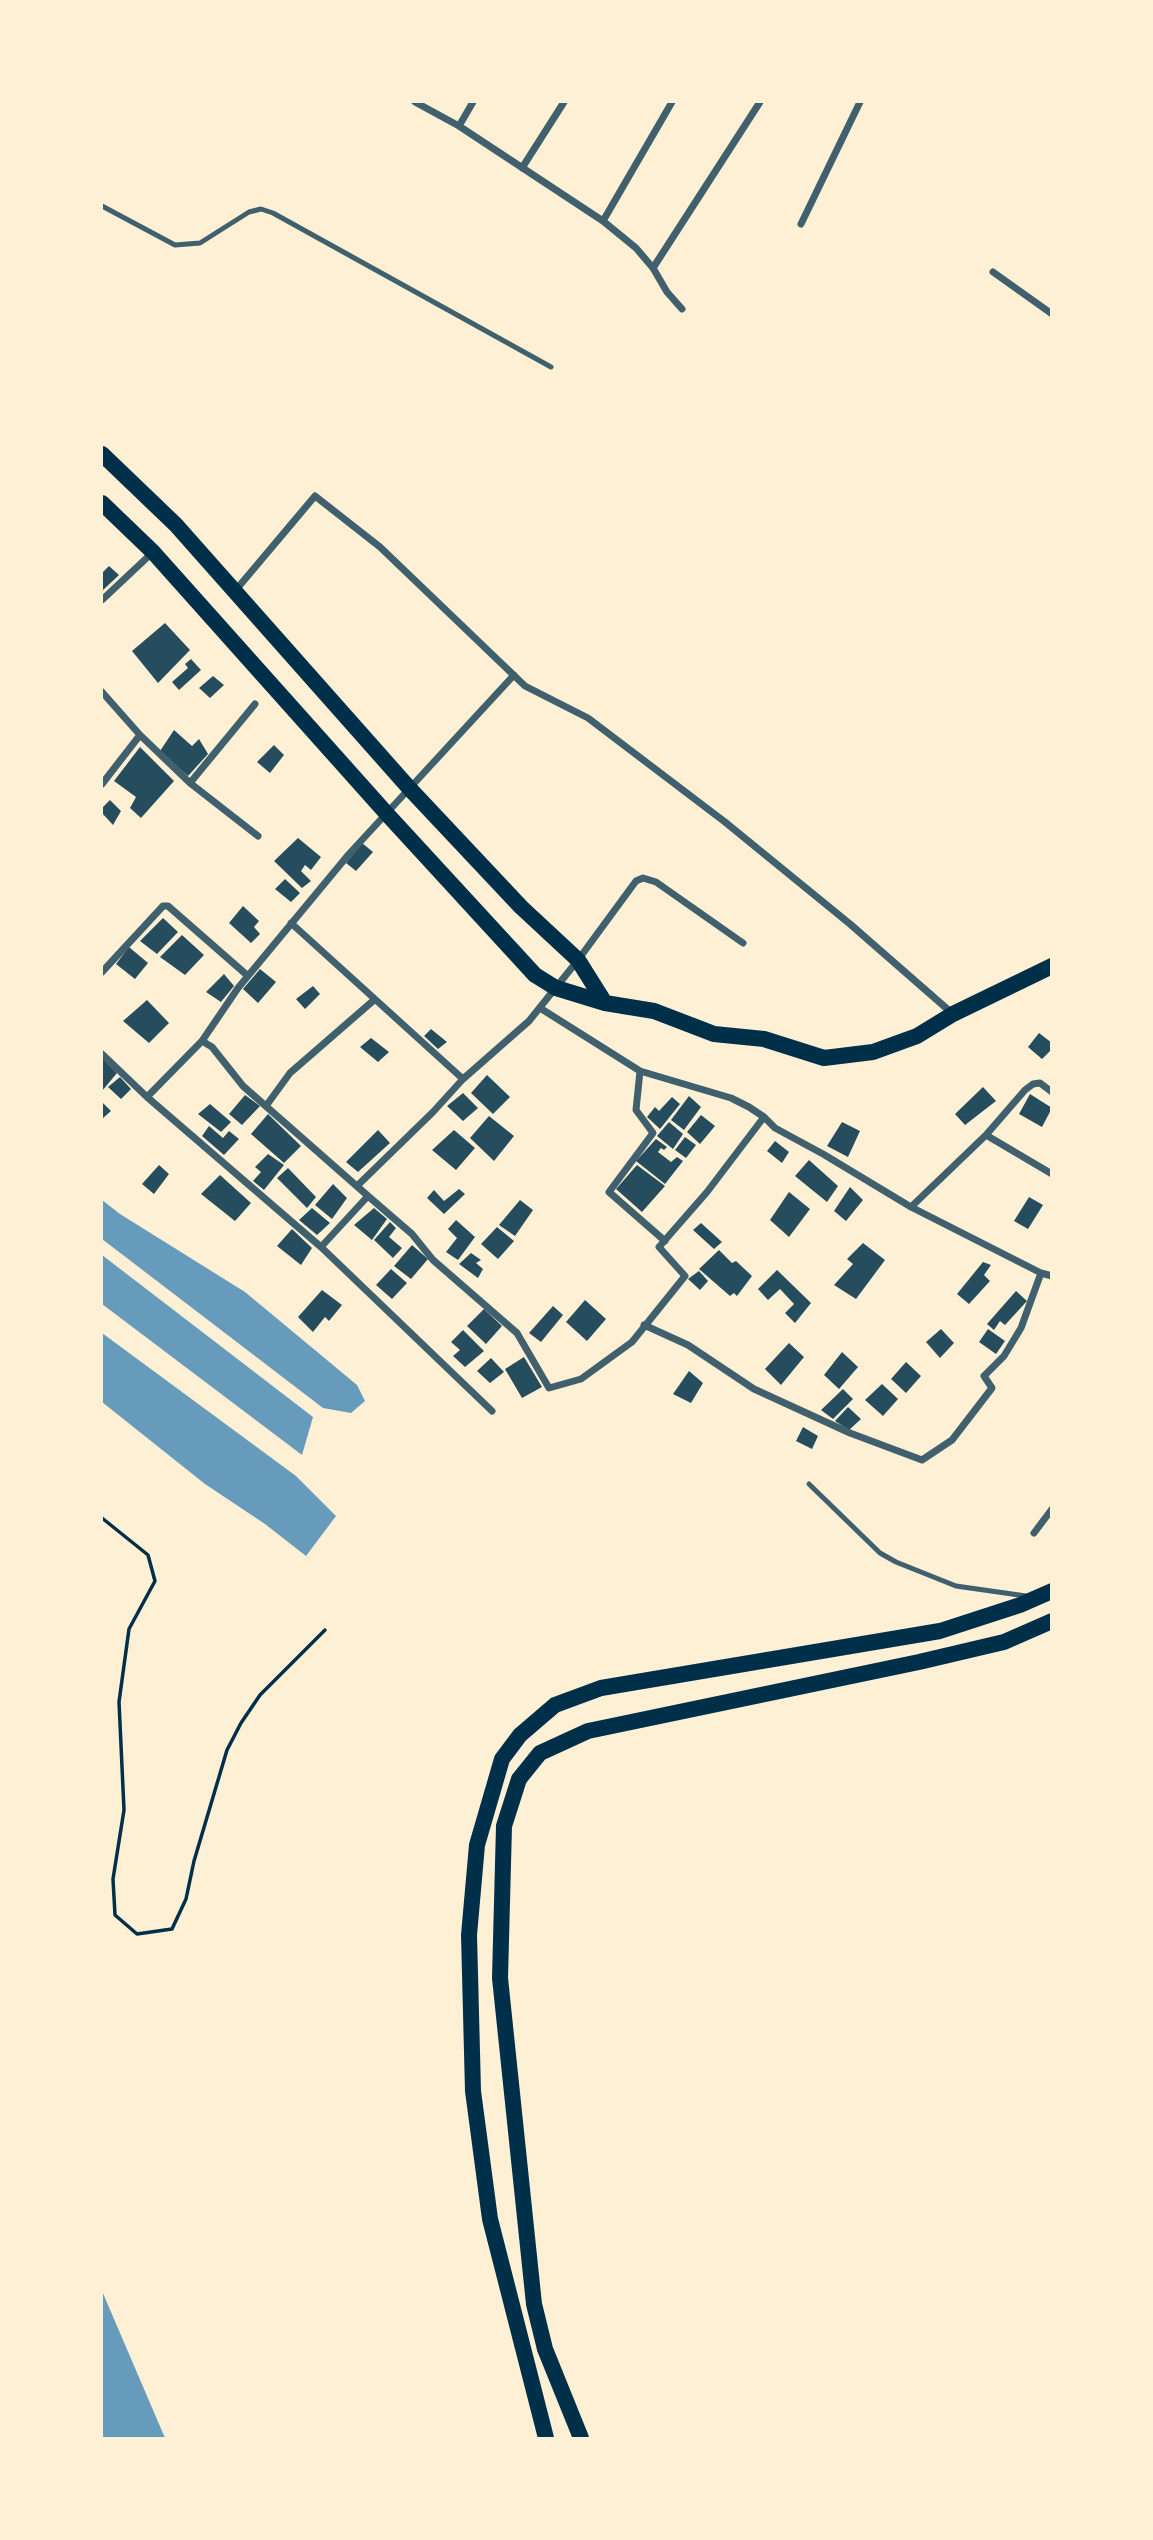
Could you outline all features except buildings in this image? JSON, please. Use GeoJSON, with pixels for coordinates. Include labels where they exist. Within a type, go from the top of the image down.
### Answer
{"type":"FeatureCollection","features":[{"type":"Feature","properties":{"kind":"main road"},"geometry":{"type":"LineString","coordinates":[[102,454],[176,525],[410,789],[521,907],[578,960],[605,1003]]}},
{"type":"Feature","properties":{"kind":"main road"},"geometry":{"type":"LineString","coordinates":[[102,503],[153,552],[535,975],[556,988],[605,1003],[654,1011],[714,1034],[764,1039],[824,1058],[873,1052],[917,1036],[954,1014],[1052,966]]}},
{"type":"Feature","properties":{"kind":"main road"},"geometry":{"type":"LineString","coordinates":[[546,2438],[490,2219],[472,2091],[469,1935],[477,1845],[502,1759],[520,1735],[555,1704],[601,1688],[940,1631],[1052,1591]]}},
{"type":"Feature","properties":{"kind":"main road"},"geometry":{"type":"LineString","coordinates":[[580,2438],[545,2349],[534,2304],[500,1978],[504,1826],[519,1779],[541,1753],[588,1731],[1004,1642],[1052,1621]]}},
{"type":"Feature","properties":{"kind":"main road"},"geometry":{"type":"LineString","coordinates":[[469,1935],[501,1936]]}},
{"type":"Feature","properties":{"kind":"street"},"geometry":{"type":"LineString","coordinates":[[415,102],[459,126],[603,221],[636,248],[682,309]]}},
{"type":"Feature","properties":{"kind":"street"},"geometry":{"type":"LineString","coordinates":[[459,126],[473,102]]}},
{"type":"Feature","properties":{"kind":"street"},"geometry":{"type":"LineString","coordinates":[[522,168],[564,102]]}},
{"type":"Feature","properties":{"kind":"street"},"geometry":{"type":"LineString","coordinates":[[603,221],[672,102]]}},
{"type":"Feature","properties":{"kind":"street"},"geometry":{"type":"LineString","coordinates":[[653,268],[760,102]]}},
{"type":"Feature","properties":{"kind":"street"},"geometry":{"type":"LineString","coordinates":[[801,224],[860,102]]}},
{"type":"Feature","properties":{"kind":"street"},"geometry":{"type":"LineString","coordinates":[[993,272],[1052,314]]}},
{"type":"Feature","properties":{"kind":"street"},"geometry":{"type":"LineString","coordinates":[[235,590],[315,496],[380,547],[525,686],[588,718],[725,822],[850,923],[954,1014]]}},
{"type":"Feature","properties":{"kind":"street"},"geometry":{"type":"LineString","coordinates":[[102,600],[153,552]]}},
{"type":"Feature","properties":{"kind":"street"},"geometry":{"type":"LineString","coordinates":[[147,1097],[202,1041],[248,976],[349,854],[514,675]]}},
{"type":"Feature","properties":{"kind":"street"},"geometry":{"type":"LineString","coordinates":[[102,692],[139,735],[190,783],[258,836]]}},
{"type":"Feature","properties":{"kind":"street"},"geometry":{"type":"LineString","coordinates":[[190,783],[255,704]]}},
{"type":"Feature","properties":{"kind":"street"},"geometry":{"type":"LineString","coordinates":[[102,784],[139,735]]}},
{"type":"Feature","properties":{"kind":"street"},"geometry":{"type":"LineString","coordinates":[[357,1186],[463,1079],[529,1021],[636,881],[643,878],[656,882],[743,943]]}},
{"type":"Feature","properties":{"kind":"street"},"geometry":{"type":"LineString","coordinates":[[102,972],[163,906],[168,906],[248,976]]}},
{"type":"Feature","properties":{"kind":"street"},"geometry":{"type":"LineString","coordinates":[[291,923],[463,1079]]}},
{"type":"Feature","properties":{"kind":"street"},"geometry":{"type":"LineString","coordinates":[[266,1106],[290,1073],[374,1000]]}},
{"type":"Feature","properties":{"kind":"street"},"geometry":{"type":"LineString","coordinates":[[540,1008],[640,1071],[731,1098],[764,1117],[775,1129],[823,1154],[911,1207],[1041,1273],[1052,1276]]}},
{"type":"Feature","properties":{"kind":"street"},"geometry":{"type":"LineString","coordinates":[[202,1041],[212,1047],[243,1086],[412,1234],[433,1259],[517,1334],[549,1388],[580,1379],[632,1342],[685,1276],[659,1247],[707,1192],[764,1117]]}},
{"type":"Feature","properties":{"kind":"street"},"geometry":{"type":"LineString","coordinates":[[102,1054],[147,1097],[321,1247],[492,1411]]}},
{"type":"Feature","properties":{"kind":"street"},"geometry":{"type":"LineString","coordinates":[[640,1071],[636,1110],[653,1133],[609,1192],[664,1241]]}},
{"type":"Feature","properties":{"kind":"street"},"geometry":{"type":"LineString","coordinates":[[911,1207],[986,1135],[1033,1084],[1040,1083],[1052,1092]]}},
{"type":"Feature","properties":{"kind":"street"},"geometry":{"type":"LineString","coordinates":[[986,1135],[1052,1174]]}},
{"type":"Feature","properties":{"kind":"street"},"geometry":{"type":"LineString","coordinates":[[321,1247],[368,1196]]}},
{"type":"Feature","properties":{"kind":"street"},"geometry":{"type":"LineString","coordinates":[[644,1325],[688,1345],[754,1389],[850,1433],[922,1460],[952,1440],[992,1388],[985,1376],[1004,1356],[1021,1328],[1041,1273]]}},
{"type":"Feature","properties":{"kind":"street"},"geometry":{"type":"LineString","coordinates":[[1034,1533],[1052,1509]]}},
{"type":"Feature","properties":{"kind":"lane"},"geometry":{"type":"LineString","coordinates":[[102,206],[174,245],[200,243],[249,212],[261,209],[273,213],[551,367]]}},
{"type":"Feature","properties":{"kind":"lane"},"geometry":{"type":"LineString","coordinates":[[809,1484],[880,1553],[897,1562],[956,1586],[1035,1598]]}},
{"type":"Feature","properties":{"kind":"path"},"geometry":{"type":"LineString","coordinates":[[102,1518],[148,1555],[155,1581],[129,1629],[119,1702],[124,1810],[113,1879],[115,1915],[137,1934],[172,1929],[186,1899],[217,1779],[241,1723],[267,1687],[325,1630]]}},
{"type":"Feature","properties":{"kind":"water"},"geometry":{"type":"Polygon","coordinates":[[[102,1200],[245,1292],[357,1385],[365,1401],[351,1413],[323,1408],[102,1239],[102,1200]]]}},
{"type":"Feature","properties":{"kind":"water"},"geometry":{"type":"Polygon","coordinates":[[[102,1255],[313,1417],[302,1455],[102,1304],[102,1255]]]}},
{"type":"Feature","properties":{"kind":"water"},"geometry":{"type":"Polygon","coordinates":[[[102,1333],[296,1476],[336,1516],[306,1556],[265,1524],[205,1484],[102,1402],[102,1333]]]}},
{"type":"Feature","properties":{"kind":"water"},"geometry":{"type":"Polygon","coordinates":[[[102,2291],[165,2438],[102,2438],[102,2291]]]}}]}
